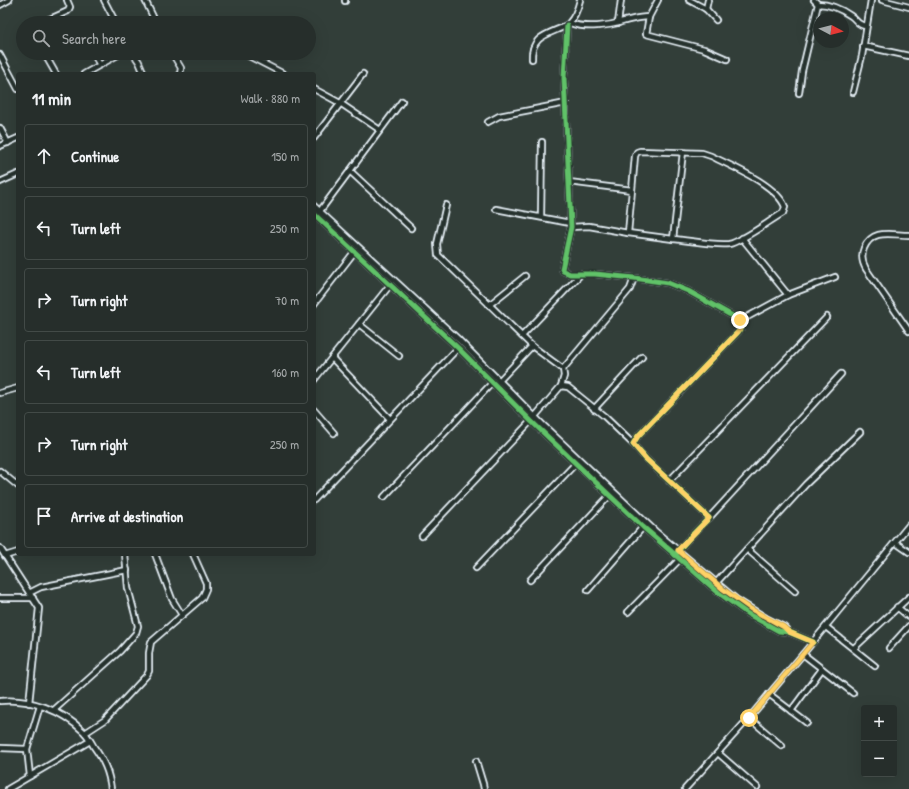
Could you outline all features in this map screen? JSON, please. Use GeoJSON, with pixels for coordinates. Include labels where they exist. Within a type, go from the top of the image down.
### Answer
{"type":"FeatureCollection","features":[{"type":"Feature","properties":{"kind":"street"},"geometry":{"type":"LineString","coordinates":[[0,5],[9,0]]}},
{"type":"Feature","properties":{"kind":"street"},"geometry":{"type":"LineString","coordinates":[[57,16],[68,11],[70,7],[67,0]]}},
{"type":"Feature","properties":{"kind":"street"},"geometry":{"type":"LineString","coordinates":[[104,0],[112,16]]}},
{"type":"Feature","properties":{"kind":"street"},"geometry":{"type":"LineString","coordinates":[[145,0],[153,16]]}},
{"type":"Feature","properties":{"kind":"street"},"geometry":{"type":"LineString","coordinates":[[532,59],[531,50],[536,41],[568,24],[575,14],[580,0]]}},
{"type":"Feature","properties":{"kind":"street"},"geometry":{"type":"LineString","coordinates":[[618,23],[622,0]]}},
{"type":"Feature","properties":{"kind":"street"},"geometry":{"type":"LineString","coordinates":[[658,0],[649,17],[646,34],[704,49],[727,59]]}},
{"type":"Feature","properties":{"kind":"street"},"geometry":{"type":"LineString","coordinates":[[689,0],[706,9],[716,20]]}},
{"type":"Feature","properties":{"kind":"street"},"geometry":{"type":"LineString","coordinates":[[706,9],[708,0]]}},
{"type":"Feature","properties":{"kind":"street"},"geometry":{"type":"LineString","coordinates":[[814,0],[818,4],[829,4],[850,15],[860,25],[866,26]]}},
{"type":"Feature","properties":{"kind":"street"},"geometry":{"type":"LineString","coordinates":[[853,92],[871,0]]}},
{"type":"Feature","properties":{"kind":"street"},"geometry":{"type":"LineString","coordinates":[[882,0],[909,7]]}},
{"type":"Feature","properties":{"kind":"street"},"geometry":{"type":"LineString","coordinates":[[799,93],[802,71],[818,4]]}},
{"type":"Feature","properties":{"kind":"street"},"geometry":{"type":"LineString","coordinates":[[568,24],[577,26],[602,25],[618,23],[633,18],[649,17]]}},
{"type":"Feature","properties":{"kind":"street"},"geometry":{"type":"LineString","coordinates":[[568,24],[564,78],[571,225],[562,269],[566,273],[634,278],[658,281],[679,287],[740,320],[742,324],[738,332],[638,436],[633,444]]}},
{"type":"Feature","properties":{"kind":"street"},"geometry":{"type":"LineString","coordinates":[[863,46],[909,56]]}},
{"type":"Feature","properties":{"kind":"street"},"geometry":{"type":"LineString","coordinates":[[0,55],[16,85]]}},
{"type":"Feature","properties":{"kind":"street"},"geometry":{"type":"LineString","coordinates":[[48,60],[55,72]]}},
{"type":"Feature","properties":{"kind":"street"},"geometry":{"type":"LineString","coordinates":[[97,60],[100,65]]}},
{"type":"Feature","properties":{"kind":"street"},"geometry":{"type":"LineString","coordinates":[[88,72],[109,60]]}},
{"type":"Feature","properties":{"kind":"street"},"geometry":{"type":"LineString","coordinates":[[138,60],[143,72]]}},
{"type":"Feature","properties":{"kind":"street"},"geometry":{"type":"LineString","coordinates":[[176,60],[181,68],[180,72]]}},
{"type":"Feature","properties":{"kind":"street"},"geometry":{"type":"LineString","coordinates":[[257,60],[280,72]]}},
{"type":"Feature","properties":{"kind":"street"},"geometry":{"type":"LineString","coordinates":[[316,135],[363,74]]}},
{"type":"Feature","properties":{"kind":"street"},"geometry":{"type":"LineString","coordinates":[[316,90],[340,103],[380,130]]}},
{"type":"Feature","properties":{"kind":"street"},"geometry":{"type":"LineString","coordinates":[[320,211],[402,101]]}},
{"type":"Feature","properties":{"kind":"street"},"geometry":{"type":"LineString","coordinates":[[488,122],[499,116],[566,103]]}},
{"type":"Feature","properties":{"kind":"street"},"geometry":{"type":"LineString","coordinates":[[0,128],[8,143]]}},
{"type":"Feature","properties":{"kind":"street"},"geometry":{"type":"LineString","coordinates":[[0,146],[16,139]]}},
{"type":"Feature","properties":{"kind":"street"},"geometry":{"type":"LineString","coordinates":[[541,217],[542,142]]}},
{"type":"Feature","properties":{"kind":"street"},"geometry":{"type":"LineString","coordinates":[[496,209],[541,217],[571,225],[589,226],[628,233],[672,239],[730,244],[783,212],[785,206],[784,203],[758,180],[710,156],[702,153],[640,151],[637,152],[635,156],[628,233]]}},
{"type":"Feature","properties":{"kind":"street"},"geometry":{"type":"LineString","coordinates":[[672,239],[683,152]]}},
{"type":"Feature","properties":{"kind":"street"},"geometry":{"type":"LineString","coordinates":[[350,171],[411,228]]}},
{"type":"Feature","properties":{"kind":"street"},"geometry":{"type":"LineString","coordinates":[[0,182],[16,175]]}},
{"type":"Feature","properties":{"kind":"street"},"geometry":{"type":"LineString","coordinates":[[568,182],[632,190]]}},
{"type":"Feature","properties":{"kind":"street"},"geometry":{"type":"LineString","coordinates":[[422,536],[530,421],[561,386],[564,376],[563,369],[532,346],[438,255],[437,244],[446,206]]}},
{"type":"Feature","properties":{"kind":"street"},"geometry":{"type":"LineString","coordinates":[[316,208],[459,340],[534,416],[655,531],[741,603],[784,627],[789,632]]}},
{"type":"Feature","properties":{"kind":"street"},"geometry":{"type":"LineString","coordinates":[[316,218],[355,251],[458,348],[530,421],[643,527],[719,593],[748,614],[779,631],[789,632],[813,642]]}},
{"type":"Feature","properties":{"kind":"street"},"geometry":{"type":"LineString","coordinates":[[336,234],[340,229]]}},
{"type":"Feature","properties":{"kind":"street"},"geometry":{"type":"LineString","coordinates":[[909,235],[875,235],[867,241],[862,256],[866,269],[909,331]]}},
{"type":"Feature","properties":{"kind":"street"},"geometry":{"type":"LineString","coordinates":[[742,238],[788,295]]}},
{"type":"Feature","properties":{"kind":"street"},"geometry":{"type":"LineString","coordinates":[[316,301],[355,251]]}},
{"type":"Feature","properties":{"kind":"street"},"geometry":{"type":"LineString","coordinates":[[522,336],[581,274]]}},
{"type":"Feature","properties":{"kind":"street"},"geometry":{"type":"LineString","coordinates":[[489,304],[525,276]]}},
{"type":"Feature","properties":{"kind":"street"},"geometry":{"type":"LineString","coordinates":[[740,320],[788,295],[836,277]]}},
{"type":"Feature","properties":{"kind":"street"},"geometry":{"type":"LineString","coordinates":[[563,369],[630,289],[634,278]]}},
{"type":"Feature","properties":{"kind":"street"},"geometry":{"type":"LineString","coordinates":[[316,378],[390,285]]}},
{"type":"Feature","properties":{"kind":"street"},"geometry":{"type":"LineString","coordinates":[[398,292],[402,288]]}},
{"type":"Feature","properties":{"kind":"street"},"geometry":{"type":"LineString","coordinates":[[670,481],[827,317]]}},
{"type":"Feature","properties":{"kind":"street"},"geometry":{"type":"LineString","coordinates":[[359,324],[399,356]]}},
{"type":"Feature","properties":{"kind":"street"},"geometry":{"type":"LineString","coordinates":[[499,381],[532,346]]}},
{"type":"Feature","properties":{"kind":"street"},"geometry":{"type":"LineString","coordinates":[[316,498],[458,348]]}},
{"type":"Feature","properties":{"kind":"street"},"geometry":{"type":"LineString","coordinates":[[594,408],[642,357]]}},
{"type":"Feature","properties":{"kind":"street"},"geometry":{"type":"LineString","coordinates":[[332,358],[390,419]]}},
{"type":"Feature","properties":{"kind":"street"},"geometry":{"type":"LineString","coordinates":[[675,555],[841,374]]}},
{"type":"Feature","properties":{"kind":"street"},"geometry":{"type":"LineString","coordinates":[[384,497],[493,382]]}},
{"type":"Feature","properties":{"kind":"street"},"geometry":{"type":"LineString","coordinates":[[561,386],[568,387],[594,408],[709,518]]}},
{"type":"Feature","properties":{"kind":"street"},"geometry":{"type":"LineString","coordinates":[[0,393],[16,389]]}},
{"type":"Feature","properties":{"kind":"street"},"geometry":{"type":"LineString","coordinates":[[316,412],[334,433]]}},
{"type":"Feature","properties":{"kind":"street"},"geometry":{"type":"LineString","coordinates":[[716,583],[806,484],[860,432]]}},
{"type":"Feature","properties":{"kind":"street"},"geometry":{"type":"LineString","coordinates":[[476,568],[580,459]]}},
{"type":"Feature","properties":{"kind":"street"},"geometry":{"type":"LineString","coordinates":[[0,470],[16,484]]}},
{"type":"Feature","properties":{"kind":"street"},"geometry":{"type":"LineString","coordinates":[[530,580],[614,491]]}},
{"type":"Feature","properties":{"kind":"street"},"geometry":{"type":"LineString","coordinates":[[685,789],[749,718],[826,627],[909,525]]}},
{"type":"Feature","properties":{"kind":"street"},"geometry":{"type":"LineString","coordinates":[[588,590],[643,527]]}},
{"type":"Feature","properties":{"kind":"street"},"geometry":{"type":"LineString","coordinates":[[896,542],[909,552]]}},
{"type":"Feature","properties":{"kind":"street"},"geometry":{"type":"LineString","coordinates":[[747,549],[795,591]]}},
{"type":"Feature","properties":{"kind":"street"},"geometry":{"type":"LineString","coordinates":[[2,552],[16,552]]}},
{"type":"Feature","properties":{"kind":"street"},"geometry":{"type":"LineString","coordinates":[[2,552],[39,608],[29,703]]}},
{"type":"Feature","properties":{"kind":"street"},"geometry":{"type":"LineString","coordinates":[[54,710],[120,651],[136,633],[138,626],[128,588],[125,556]]}},
{"type":"Feature","properties":{"kind":"street"},"geometry":{"type":"LineString","coordinates":[[156,556],[172,599],[182,615]]}},
{"type":"Feature","properties":{"kind":"street"},"geometry":{"type":"LineString","coordinates":[[85,733],[105,720],[147,676],[150,663],[149,653],[152,642],[202,598],[206,589],[206,582],[195,556]]}},
{"type":"Feature","properties":{"kind":"street"},"geometry":{"type":"LineString","coordinates":[[628,612],[680,559]]}},
{"type":"Feature","properties":{"kind":"street"},"geometry":{"type":"LineString","coordinates":[[29,593],[41,587],[127,570]]}},
{"type":"Feature","properties":{"kind":"street"},"geometry":{"type":"LineString","coordinates":[[854,648],[909,596]]}},
{"type":"Feature","properties":{"kind":"street"},"geometry":{"type":"LineString","coordinates":[[0,598],[33,598]]}},
{"type":"Feature","properties":{"kind":"street"},"geometry":{"type":"LineString","coordinates":[[897,607],[909,617]]}},
{"type":"Feature","properties":{"kind":"street"},"geometry":{"type":"LineString","coordinates":[[889,648],[909,626]]}},
{"type":"Feature","properties":{"kind":"street"},"geometry":{"type":"LineString","coordinates":[[826,627],[875,666]]}},
{"type":"Feature","properties":{"kind":"street"},"geometry":{"type":"LineString","coordinates":[[803,654],[853,693]]}},
{"type":"Feature","properties":{"kind":"street"},"geometry":{"type":"LineString","coordinates":[[792,711],[822,669]]}},
{"type":"Feature","properties":{"kind":"street"},"geometry":{"type":"LineString","coordinates":[[769,694],[807,723]]}},
{"type":"Feature","properties":{"kind":"street"},"geometry":{"type":"LineString","coordinates":[[0,701],[15,700],[54,710],[75,724],[90,740],[109,772],[111,789]]}},
{"type":"Feature","properties":{"kind":"street"},"geometry":{"type":"LineString","coordinates":[[30,776],[27,749],[40,706]]}},
{"type":"Feature","properties":{"kind":"street"},"geometry":{"type":"LineString","coordinates":[[749,718],[782,746]]}},
{"type":"Feature","properties":{"kind":"street"},"geometry":{"type":"LineString","coordinates":[[8,789],[90,740]]}},
{"type":"Feature","properties":{"kind":"street"},"geometry":{"type":"LineString","coordinates":[[0,748],[27,749]]}},
{"type":"Feature","properties":{"kind":"street"},"geometry":{"type":"LineString","coordinates":[[718,753],[757,787]]}},
{"type":"Feature","properties":{"kind":"street"},"geometry":{"type":"LineString","coordinates":[[476,761],[484,789]]}},
{"type":"Feature","properties":{"kind":"cycle path"},"geometry":{"type":"LineString","coordinates":[[567,25],[564,78],[571,227],[562,269],[563,271],[570,274],[595,274],[668,283],[688,291],[736,318],[742,324],[738,332],[638,436],[633,444],[646,459],[709,518],[675,555]]}},
{"type":"Feature","properties":{"kind":"cycle path"},"geometry":{"type":"LineString","coordinates":[[316,216],[458,348],[531,421],[643,527],[719,593],[748,614],[779,631],[789,632],[813,642]]}},
{"type":"Feature","properties":{"kind":"route"},"geometry":{"type":"LineString","coordinates":[[740,320],[742,324],[738,332],[664,408],[638,436],[633,444],[646,459],[709,518],[678,550],[737,600],[784,627],[789,632],[813,642],[749,718]]}}]}
